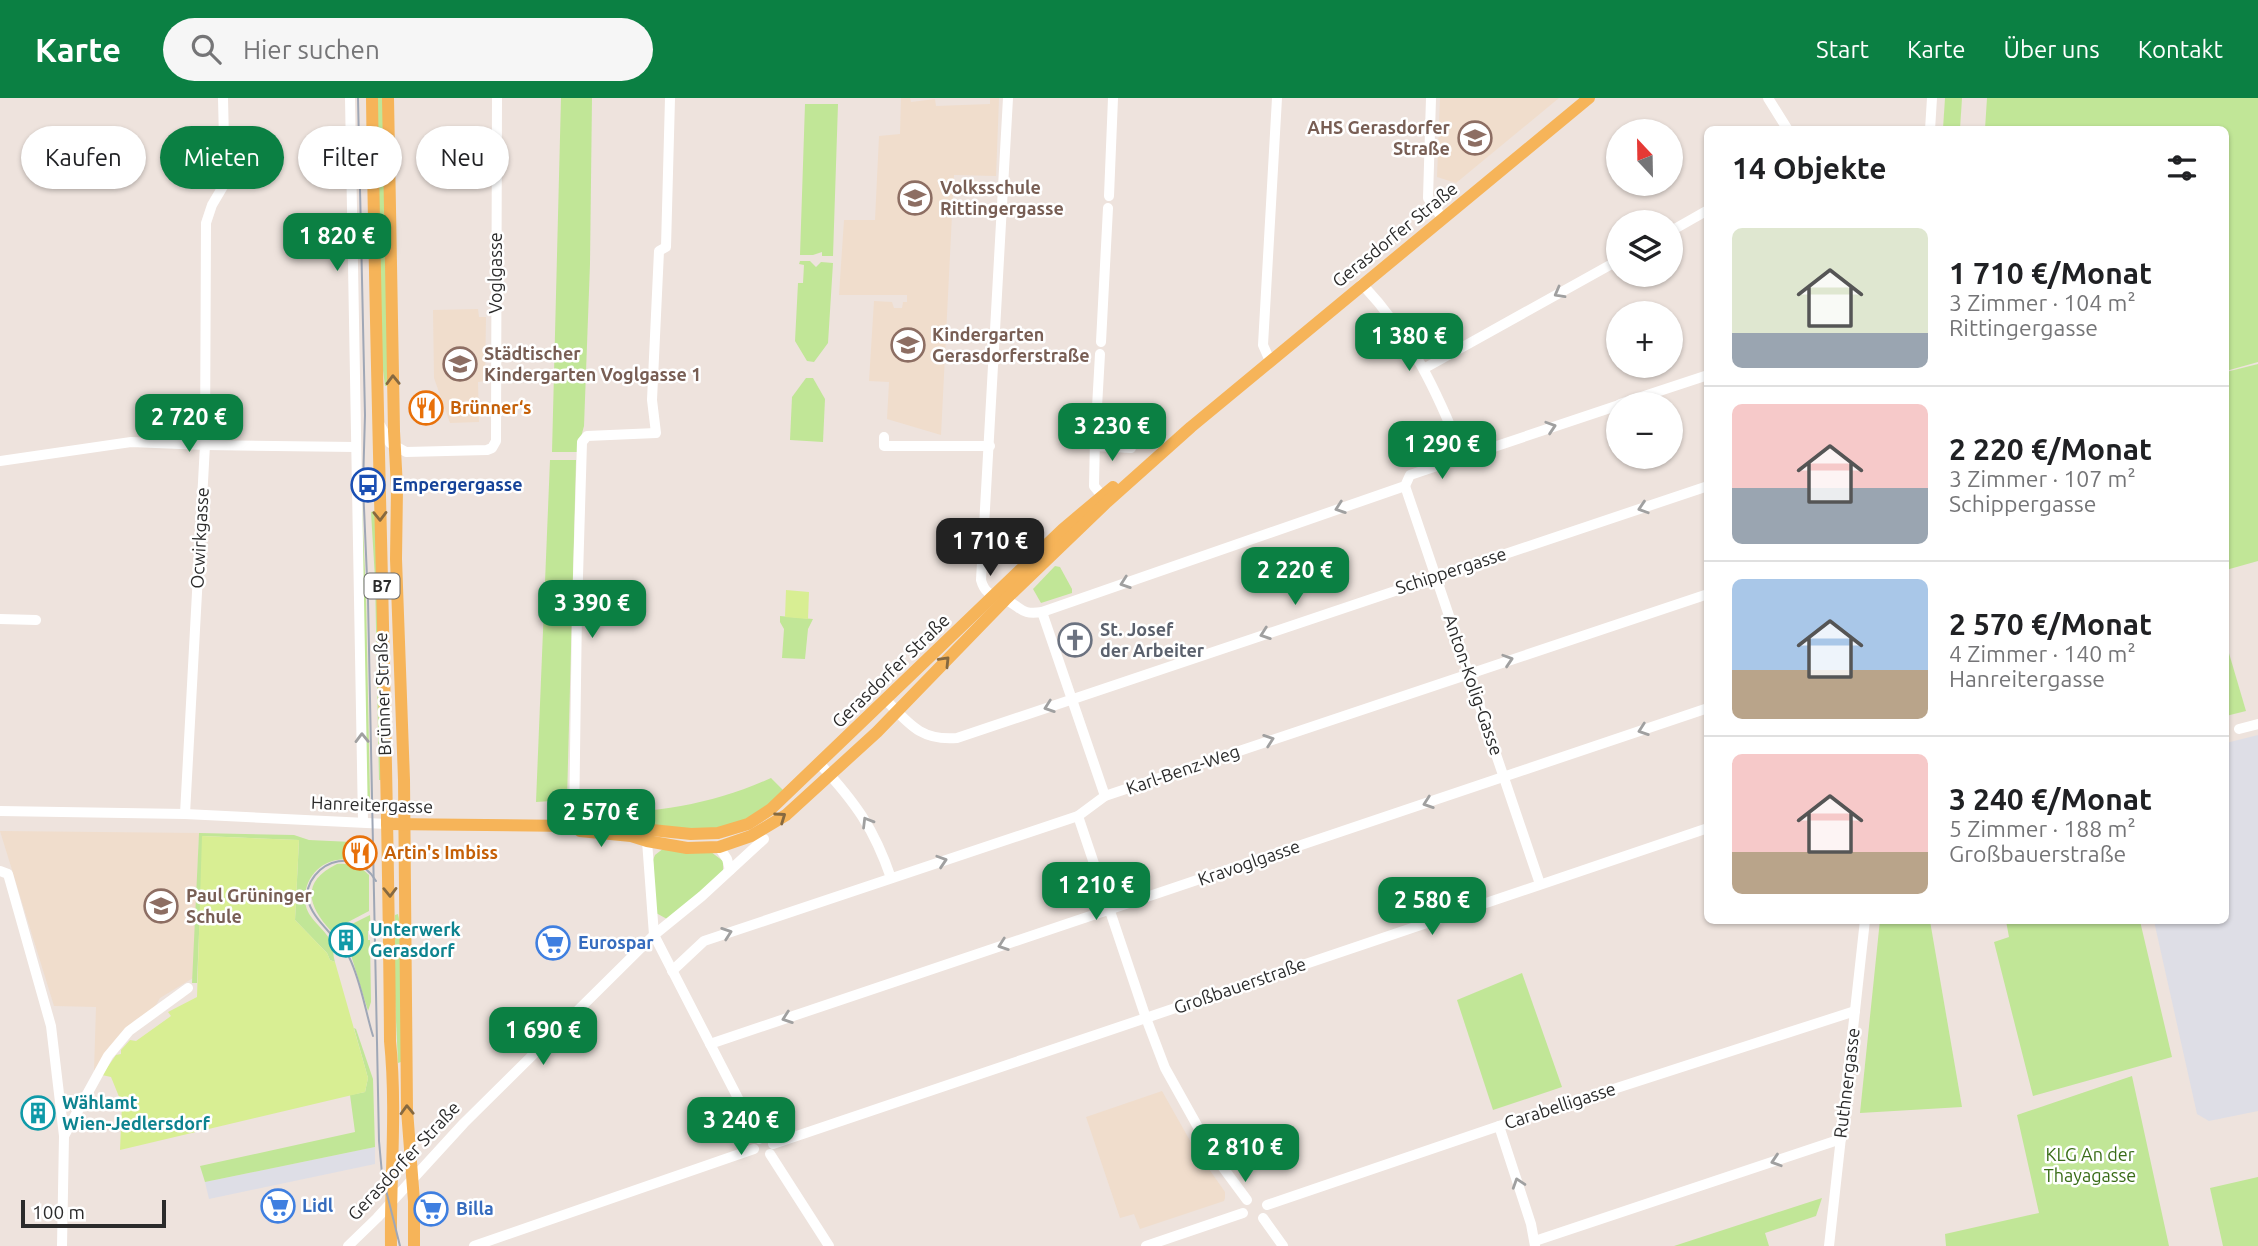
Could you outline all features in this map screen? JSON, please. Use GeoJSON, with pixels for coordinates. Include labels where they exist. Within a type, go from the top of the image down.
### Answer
{"type":"FeatureCollection","features":[{"type":"Feature","properties":{"kind":"main road","name":"Brünner Straße"},"geometry":{"type":"LineString","coordinates":[[372,98],[394,1150],[391,1246]]}},
{"type":"Feature","properties":{"kind":"main road","name":"Brünner Straße"},"geometry":{"type":"LineString","coordinates":[[388,98],[396,559],[403,726],[407,1110],[414,1201],[414,1246]]}},
{"type":"Feature","properties":{"kind":"main road","name":"Gerasdorfer Straße"},"geometry":{"type":"LineString","coordinates":[[574,826],[579,823],[606,824],[691,834],[718,833],[748,824],[771,809],[886,700],[999,599],[1104,498],[1589,98]]}},
{"type":"Feature","properties":{"kind":"main road","name":"Gerasdorfer Straße"},"geometry":{"type":"LineString","coordinates":[[647,841],[687,848],[719,847],[751,836],[786,815],[896,711],[999,599]]}},
{"type":"Feature","properties":{"kind":"main road","name":"Hanreitergasse"},"geometry":{"type":"LineString","coordinates":[[387,824],[574,826],[580,831],[631,836],[647,841]]}},
{"type":"Feature","properties":{"kind":"main road"},"geometry":{"type":"LineString","coordinates":[[647,841],[658,835],[692,839],[718,833]]}},
{"type":"Feature","properties":{"kind":"street","name":"Ocwirkgasse"},"geometry":{"type":"LineString","coordinates":[[185,814],[205,445],[206,223],[225,183],[223,98]]}},
{"type":"Feature","properties":{"kind":"street","name":"Brünner Straße"},"geometry":{"type":"LineString","coordinates":[[350,98],[363,822]]}},
{"type":"Feature","properties":{"kind":"street","name":"Voglgasse"},"geometry":{"type":"LineString","coordinates":[[396,448],[406,452],[487,450],[492,448],[496,441],[497,98]]}},
{"type":"Feature","properties":{"kind":"street"},"geometry":{"type":"LineString","coordinates":[[574,826],[582,442],[587,436],[656,433],[652,400],[660,251],[666,247],[670,98]]}},
{"type":"Feature","properties":{"kind":"street"},"geometry":{"type":"LineString","coordinates":[[1008,98],[981,580],[983,589],[1021,612],[1042,612],[1405,486],[1410,475],[1606,408]]}},
{"type":"Feature","properties":{"kind":"street"},"geometry":{"type":"LineString","coordinates":[[1109,196],[1113,98]]}},
{"type":"Feature","properties":{"kind":"street"},"geometry":{"type":"LineString","coordinates":[[1270,361],[1262,345],[1277,98]]}},
{"type":"Feature","properties":{"kind":"street"},"geometry":{"type":"LineString","coordinates":[[1431,98],[1427,198],[1443,219]]}},
{"type":"Feature","properties":{"kind":"street"},"geometry":{"type":"LineString","coordinates":[[1768,98],[1786,126]]}},
{"type":"Feature","properties":{"kind":"street"},"geometry":{"type":"LineString","coordinates":[[1930,126],[1932,98]]}},
{"type":"Feature","properties":{"kind":"street"},"geometry":{"type":"LineString","coordinates":[[1101,342],[1108,208]]}},
{"type":"Feature","properties":{"kind":"street"},"geometry":{"type":"LineString","coordinates":[[1683,224],[1704,212]]}},
{"type":"Feature","properties":{"kind":"street"},"geometry":{"type":"LineString","coordinates":[[1425,368],[1606,267]]}},
{"type":"Feature","properties":{"kind":"street"},"geometry":{"type":"LineString","coordinates":[[1362,284],[1379,302],[1425,368],[1463,457]]}},
{"type":"Feature","properties":{"kind":"street"},"geometry":{"type":"LineString","coordinates":[[1096,425],[1100,354]]}},
{"type":"Feature","properties":{"kind":"street"},"geometry":{"type":"LineString","coordinates":[[1656,392],[1704,376]]}},
{"type":"Feature","properties":{"kind":"street"},"geometry":{"type":"LineString","coordinates":[[379,423],[385,436],[396,448]]}},
{"type":"Feature","properties":{"kind":"street"},"geometry":{"type":"LineString","coordinates":[[884,437],[884,446],[990,446]]}},
{"type":"Feature","properties":{"kind":"street"},"geometry":{"type":"LineString","coordinates":[[0,461],[131,442],[355,447]]}},
{"type":"Feature","properties":{"kind":"street"},"geometry":{"type":"LineString","coordinates":[[1104,498],[1094,486],[1095,442],[1131,448]]}},
{"type":"Feature","properties":{"kind":"street","name":"Anton-Kolig-Gasse"},"geometry":{"type":"LineString","coordinates":[[1405,486],[1540,884]]}},
{"type":"Feature","properties":{"kind":"street","name":"Schippergasse"},"geometry":{"type":"LineString","coordinates":[[886,700],[920,733],[945,739],[957,738],[1704,487]]}},
{"type":"Feature","properties":{"kind":"street","name":"Karl-Benz-Weg"},"geometry":{"type":"LineString","coordinates":[[672,971],[704,941],[1078,816],[1105,796],[1704,595]]}},
{"type":"Feature","properties":{"kind":"street"},"geometry":{"type":"LineString","coordinates":[[1042,612],[1105,796]]}},
{"type":"Feature","properties":{"kind":"street"},"geometry":{"type":"LineString","coordinates":[[0,619],[36,620]]}},
{"type":"Feature","properties":{"kind":"street","name":"Kravoglgasse"},"geometry":{"type":"LineString","coordinates":[[710,1044],[1704,709]]}},
{"type":"Feature","properties":{"kind":"street"},"geometry":{"type":"LineString","coordinates":[[2239,729],[2258,724]]}},
{"type":"Feature","properties":{"kind":"street"},"geometry":{"type":"LineString","coordinates":[[820,764],[864,816],[881,849],[891,878]]}},
{"type":"Feature","properties":{"kind":"street","name":"Hanreitergasse"},"geometry":{"type":"LineString","coordinates":[[0,811],[185,814],[387,824]]}},
{"type":"Feature","properties":{"kind":"street"},"geometry":{"type":"LineString","coordinates":[[1078,816],[1165,1068],[1213,1154],[1247,1200]]}},
{"type":"Feature","properties":{"kind":"street","name":"Großbauerstraße"},"geometry":{"type":"LineString","coordinates":[[771,1149],[1146,1018],[1704,829]]}},
{"type":"Feature","properties":{"kind":"street","name":"Gerasdorfer Straße"},"geometry":{"type":"LineString","coordinates":[[348,1246],[411,1178],[654,935],[702,896],[764,839]]}},
{"type":"Feature","properties":{"kind":"street"},"geometry":{"type":"LineString","coordinates":[[647,841],[654,935],[710,1044],[756,1144]]}},
{"type":"Feature","properties":{"kind":"street"},"geometry":{"type":"LineString","coordinates":[[719,847],[730,870]]}},
{"type":"Feature","properties":{"kind":"street"},"geometry":{"type":"LineString","coordinates":[[4,872],[51,1026],[64,1136],[62,1246]]}},
{"type":"Feature","properties":{"kind":"street","name":"Ruthnergasse"},"geometry":{"type":"LineString","coordinates":[[1829,1246],[1866,924]]}},
{"type":"Feature","properties":{"kind":"street"},"geometry":{"type":"LineString","coordinates":[[64,1136],[108,1056],[129,1031],[188,988]]}},
{"type":"Feature","properties":{"kind":"street","name":"Carabelligasse"},"geometry":{"type":"LineString","coordinates":[[1266,1205],[1499,1126],[1856,1011]]}},
{"type":"Feature","properties":{"kind":"street"},"geometry":{"type":"LineString","coordinates":[[1499,1126],[1535,1243],[1841,1139]]}},
{"type":"Feature","properties":{"kind":"street"},"geometry":{"type":"LineString","coordinates":[[474,1246],[767,1140],[829,1246]]}},
{"type":"Feature","properties":{"kind":"street"},"geometry":{"type":"LineString","coordinates":[[1261,1199],[1267,1212],[1263,1218],[1251,1219],[1243,1213],[1242,1205],[1247,1200],[1261,1199]]}},
{"type":"Feature","properties":{"kind":"street"},"geometry":{"type":"LineString","coordinates":[[1146,1246],[1243,1213]]}},
{"type":"Feature","properties":{"kind":"street"},"geometry":{"type":"LineString","coordinates":[[1263,1218],[1283,1246]]}},
{"type":"Feature","properties":{"kind":"shaded area","name":"Volksschule Rittingergasse"},"geometry":{"type":"Polygon","coordinates":[[[901,98],[910,98],[911,102],[935,99],[936,106],[990,104],[990,98],[999,98],[996,176],[954,175],[941,435],[887,419],[889,382],[869,381],[874,301],[892,302],[894,308],[902,308],[903,302],[907,302],[907,295],[839,295],[844,220],[875,220],[879,136],[900,134],[901,98]]]}},
{"type":"Feature","properties":{"kind":"shaded area","name":"AHS Gerasdorfer Straße"},"geometry":{"type":"Polygon","coordinates":[[[1440,98],[1559,98],[1456,183],[1437,177],[1440,98]]]}},
{"type":"Feature","properties":{"kind":"shaded area","name":"Städtischer Kindergarten Voglgasse 1"},"geometry":{"type":"Polygon","coordinates":[[[478,309],[479,317],[486,317],[485,381],[478,382],[479,422],[450,423],[434,378],[433,310],[478,309]]]}},
{"type":"Feature","properties":{"kind":"shaded area"},"geometry":{"type":"Polygon","coordinates":[[[2258,735],[2258,1111],[2209,1121],[2197,1114],[2155,924],[2229,924],[2229,742],[2258,735]]]}},
{"type":"Feature","properties":{"kind":"shaded area","name":"Paul Grüninger Schule"},"geometry":{"type":"Polygon","coordinates":[[[0,831],[199,833],[193,978],[160,998],[153,1010],[135,1020],[120,1035],[94,1071],[96,1007],[54,1006],[0,831]]]}},
{"type":"Feature","properties":{"kind":"shaded area"},"geometry":{"type":"Polygon","coordinates":[[[1162,1091],[1193,1146],[1225,1192],[1225,1198],[1224,1201],[1140,1229],[1134,1214],[1120,1218],[1086,1117],[1162,1091]]]}},
{"type":"Feature","properties":{"kind":"shaded area"},"geometry":{"type":"Polygon","coordinates":[[[375,1147],[375,1164],[209,1199],[205,1182],[375,1147]]]}},
{"type":"Feature","properties":{"kind":"green space"},"geometry":{"type":"Polygon","coordinates":[[[377,98],[384,98],[384,126],[377,126],[377,98]]]}},
{"type":"Feature","properties":{"kind":"green space"},"geometry":{"type":"Polygon","coordinates":[[[561,98],[592,98],[584,426],[577,452],[552,452],[561,98]]]}},
{"type":"Feature","properties":{"kind":"green space"},"geometry":{"type":"Polygon","coordinates":[[[1945,98],[1962,98],[1960,126],[1943,126],[1945,98]]]}},
{"type":"Feature","properties":{"kind":"green space"},"geometry":{"type":"Polygon","coordinates":[[[1987,98],[2258,98],[2258,362],[2229,370],[2229,126],[1985,126],[1987,98]]]}},
{"type":"Feature","properties":{"kind":"green space"},"geometry":{"type":"Polygon","coordinates":[[[805,104],[838,104],[833,256],[822,256],[822,252],[800,255],[805,104]]]}},
{"type":"Feature","properties":{"kind":"green space"},"geometry":{"type":"Polygon","coordinates":[[[378,189],[385,189],[388,386],[385,386],[381,354],[378,189]]]}},
{"type":"Feature","properties":{"kind":"green space"},"geometry":{"type":"Polygon","coordinates":[[[800,261],[810,261],[816,267],[821,262],[833,263],[828,343],[814,362],[807,361],[795,341],[798,283],[803,283],[804,265],[799,264],[800,261]]]}},
{"type":"Feature","properties":{"kind":"green space"},"geometry":{"type":"Polygon","coordinates":[[[2258,364],[2258,561],[2229,569],[2229,371],[2258,364]]]}},
{"type":"Feature","properties":{"kind":"green space"},"geometry":{"type":"Polygon","coordinates":[[[806,378],[813,378],[825,399],[823,442],[790,440],[792,397],[806,378]]]}},
{"type":"Feature","properties":{"kind":"green space"},"geometry":{"type":"Polygon","coordinates":[[[360,460],[366,596],[370,799],[366,799],[360,460]]]}},
{"type":"Feature","properties":{"kind":"green space"},"geometry":{"type":"Polygon","coordinates":[[[550,460],[576,460],[567,800],[536,802],[550,460]]]}},
{"type":"Feature","properties":{"kind":"green space"},"geometry":{"type":"Polygon","coordinates":[[[375,511],[382,780],[379,780],[371,512],[375,511]]]}},
{"type":"Feature","properties":{"kind":"green space"},"geometry":{"type":"Polygon","coordinates":[[[1055,566],[1060,567],[1072,593],[1041,603],[1033,589],[1055,566]]]}},
{"type":"Feature","properties":{"kind":"green space"},"geometry":{"type":"Polygon","coordinates":[[[786,590],[809,592],[808,619],[785,617],[786,590]]]}},
{"type":"Feature","properties":{"kind":"green space"},"geometry":{"type":"Polygon","coordinates":[[[780,616],[813,619],[808,629],[805,659],[782,658],[784,629],[780,616]]]}},
{"type":"Feature","properties":{"kind":"green space"},"geometry":{"type":"Polygon","coordinates":[[[2229,653],[2246,711],[2229,715],[2229,653]]]}},
{"type":"Feature","properties":{"kind":"green space"},"geometry":{"type":"Polygon","coordinates":[[[771,778],[784,791],[762,812],[717,831],[592,820],[595,814],[640,812],[706,801],[771,778]]]}},
{"type":"Feature","properties":{"kind":"green space"},"geometry":{"type":"Polygon","coordinates":[[[199,833],[294,835],[309,840],[352,842],[355,850],[358,850],[358,856],[363,856],[368,866],[347,859],[326,863],[311,877],[305,899],[311,916],[330,940],[335,962],[330,960],[327,953],[295,920],[299,840],[203,836],[197,983],[192,983],[199,833]]]}},
{"type":"Feature","properties":{"kind":"green space"},"geometry":{"type":"Polygon","coordinates":[[[202,836],[299,840],[295,920],[327,953],[330,960],[335,962],[368,1078],[365,1092],[120,1150],[122,1104],[111,1077],[102,1075],[130,1040],[136,1041],[171,1016],[168,1012],[197,997],[202,836]]]}},
{"type":"Feature","properties":{"kind":"green space"},"geometry":{"type":"Polygon","coordinates":[[[664,848],[711,852],[723,861],[723,873],[667,919],[656,913],[653,860],[664,848]]]}},
{"type":"Feature","properties":{"kind":"green space"},"geometry":{"type":"Polygon","coordinates":[[[337,864],[354,866],[369,875],[369,911],[331,931],[317,913],[312,895],[317,879],[337,864]]]}},
{"type":"Feature","properties":{"kind":"green space"},"geometry":{"type":"Polygon","coordinates":[[[398,914],[402,934],[401,1062],[398,1063],[395,915],[398,914]]]}},
{"type":"Feature","properties":{"kind":"green space"},"geometry":{"type":"Polygon","coordinates":[[[370,915],[371,931],[368,931],[368,940],[371,1002],[368,1011],[351,955],[334,933],[370,915]]]}},
{"type":"Feature","properties":{"kind":"green space"},"geometry":{"type":"Polygon","coordinates":[[[1880,924],[1931,924],[1962,1107],[1860,1113],[1880,924]]]}},
{"type":"Feature","properties":{"kind":"green space"},"geometry":{"type":"Polygon","coordinates":[[[2007,924],[2141,924],[2172,1057],[2033,1096],[1994,942],[2009,937],[2007,924]]]}},
{"type":"Feature","properties":{"kind":"green space"},"geometry":{"type":"Polygon","coordinates":[[[1522,973],[1562,1087],[1493,1110],[1457,1000],[1522,973]]]}},
{"type":"Feature","properties":{"kind":"green space"},"geometry":{"type":"Polygon","coordinates":[[[354,1028],[373,1079],[375,1147],[205,1182],[200,1166],[355,1132],[350,1095],[365,1092],[368,1078],[354,1028]]]}},
{"type":"Feature","properties":{"kind":"green space","name":"KLG An der Thayagasse"},"geometry":{"type":"Polygon","coordinates":[[[2132,1076],[2169,1246],[1946,1246],[1945,1234],[2039,1213],[2017,1115],[2132,1076]]]}},
{"type":"Feature","properties":{"kind":"green space"},"geometry":{"type":"Polygon","coordinates":[[[2258,1177],[2258,1246],[2223,1246],[2210,1188],[2258,1177]]]}},
{"type":"Feature","properties":{"kind":"green space"},"geometry":{"type":"Polygon","coordinates":[[[1822,1198],[1816,1216],[1765,1233],[1769,1246],[1674,1246],[1822,1198]]]}},
{"type":"Feature","properties":{"kind":"tram line"},"geometry":{"type":"LineString","coordinates":[[358,98],[365,415],[363,485],[368,600],[379,1141],[382,1174],[400,1246]]}},
{"type":"Feature","properties":{"kind":"tram line"},"geometry":{"type":"LineString","coordinates":[[373,1036],[349,957],[316,916],[307,894],[310,882],[320,870],[338,862],[351,861],[359,864],[376,881]]}},
{"type":"Feature","properties":{"kind":"place","name":"AHS Gerasdorfer Straße"},"geometry":{"type":"Point","coordinates":[1475,138]}},
{"type":"Feature","properties":{"kind":"place","name":"Volksschule Rittingergasse"},"geometry":{"type":"Point","coordinates":[915,198]}},
{"type":"Feature","properties":{"kind":"place","name":"Kindergarten Gerasdorferstraße"},"geometry":{"type":"Point","coordinates":[908,345]}},
{"type":"Feature","properties":{"kind":"place","name":"Städtischer Kindergarten Voglgasse 1"},"geometry":{"type":"Point","coordinates":[460,364]}},
{"type":"Feature","properties":{"kind":"place","name":"Brünner‘s"},"geometry":{"type":"Point","coordinates":[426,408]}},
{"type":"Feature","properties":{"kind":"place","name":"Empergergasse"},"geometry":{"type":"Point","coordinates":[368,485]}},
{"type":"Feature","properties":{"kind":"place","name":"St. Josef der Arbeiter"},"geometry":{"type":"Point","coordinates":[1075,640]}},
{"type":"Feature","properties":{"kind":"place","name":"Artin's Imbiss"},"geometry":{"type":"Point","coordinates":[360,853]}},
{"type":"Feature","properties":{"kind":"place","name":"Paul Grüninger Schule"},"geometry":{"type":"Point","coordinates":[161,906]}},
{"type":"Feature","properties":{"kind":"place","name":"Unterwerk Gerasdorf"},"geometry":{"type":"Point","coordinates":[346,940]}},
{"type":"Feature","properties":{"kind":"place","name":"Eurospar"},"geometry":{"type":"Point","coordinates":[553,943]}},
{"type":"Feature","properties":{"kind":"place","name":"Wählamt Wien-Jedlersdorf"},"geometry":{"type":"Point","coordinates":[38,1113]}},
{"type":"Feature","properties":{"kind":"place","name":"Lidl"},"geometry":{"type":"Point","coordinates":[278,1206]}},
{"type":"Feature","properties":{"kind":"place","name":"Billa"},"geometry":{"type":"Point","coordinates":[431,1209]}}]}
